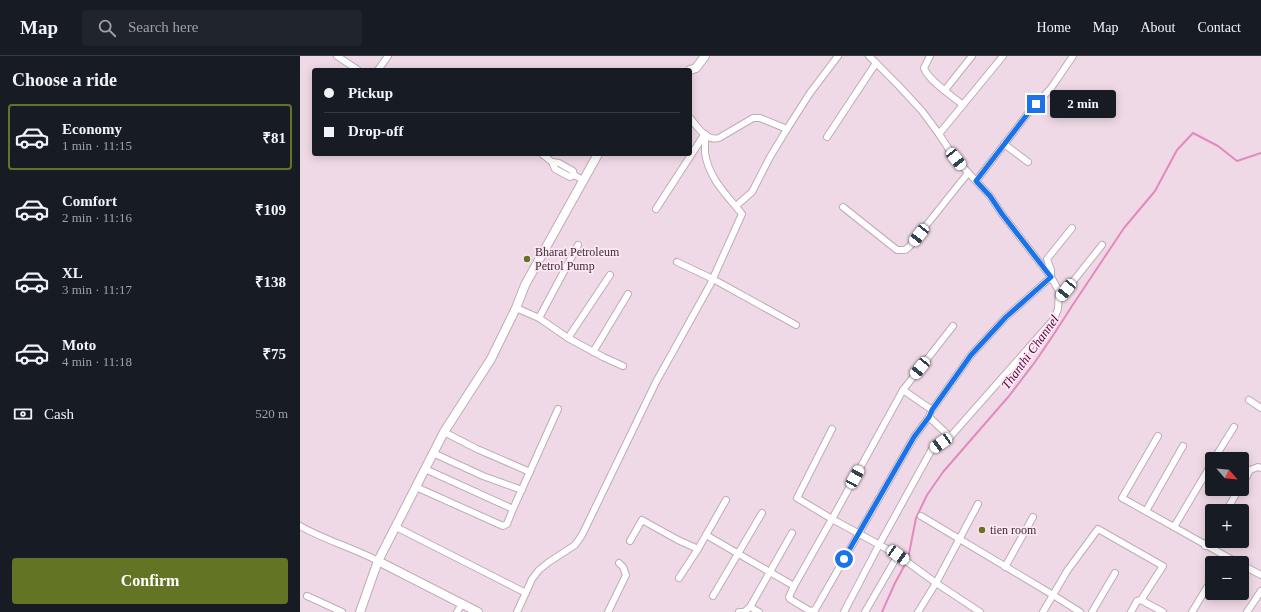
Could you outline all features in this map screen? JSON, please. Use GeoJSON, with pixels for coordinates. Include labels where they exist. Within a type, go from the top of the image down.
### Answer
{"type":"FeatureCollection","features":[{"type":"Feature","properties":{"kind":"street"},"geometry":{"type":"LineString","coordinates":[[337,56],[355,68]]}},
{"type":"Feature","properties":{"kind":"street"},"geometry":{"type":"LineString","coordinates":[[379,68],[388,56]]}},
{"type":"Feature","properties":{"kind":"street"},"geometry":{"type":"LineString","coordinates":[[692,69],[696,68],[706,56]]}},
{"type":"Feature","properties":{"kind":"street"},"geometry":{"type":"LineString","coordinates":[[736,206],[752,192],[770,157],[787,129],[810,93],[838,56]]}},
{"type":"Feature","properties":{"kind":"street"},"geometry":{"type":"LineString","coordinates":[[844,612],[932,449],[950,436],[1054,319],[1058,309],[1059,299],[1059,291],[1051,277],[1002,214],[990,196],[950,151],[922,111],[870,56]]}},
{"type":"Feature","properties":{"kind":"street"},"geometry":{"type":"LineString","coordinates":[[930,56],[924,68],[925,72],[930,78],[963,105]]}},
{"type":"Feature","properties":{"kind":"street"},"geometry":{"type":"LineString","coordinates":[[945,90],[972,56]]}},
{"type":"Feature","properties":{"kind":"street"},"geometry":{"type":"LineString","coordinates":[[939,134],[1003,56]]}},
{"type":"Feature","properties":{"kind":"street"},"geometry":{"type":"LineString","coordinates":[[976,181],[1029,112],[1052,88],[1073,56]]}},
{"type":"Feature","properties":{"kind":"street"},"geometry":{"type":"LineString","coordinates":[[827,137],[876,63]]}},
{"type":"Feature","properties":{"kind":"street"},"geometry":{"type":"LineString","coordinates":[[692,120],[708,137],[716,139],[753,118],[760,118],[787,129]]}},
{"type":"Feature","properties":{"kind":"street"},"geometry":{"type":"LineString","coordinates":[[517,612],[532,579],[539,570],[548,562],[575,545],[582,535],[656,382],[713,279],[742,214],[719,187],[709,168],[705,154],[705,134]]}},
{"type":"Feature","properties":{"kind":"street"},"geometry":{"type":"LineString","coordinates":[[692,154],[705,134]]}},
{"type":"Feature","properties":{"kind":"street"},"geometry":{"type":"LineString","coordinates":[[1004,144],[1028,162]]}},
{"type":"Feature","properties":{"kind":"street"},"geometry":{"type":"LineString","coordinates":[[544,156],[552,162],[559,163],[583,180]]}},
{"type":"Feature","properties":{"kind":"street"},"geometry":{"type":"LineString","coordinates":[[360,612],[378,561],[433,453],[444,432],[491,359],[516,308],[525,285],[597,156]]}},
{"type":"Feature","properties":{"kind":"street"},"geometry":{"type":"LineString","coordinates":[[656,209],[691,156]]}},
{"type":"Feature","properties":{"kind":"street"},"geometry":{"type":"LineString","coordinates":[[843,207],[898,250],[905,250],[968,173]]}},
{"type":"Feature","properties":{"kind":"street"},"geometry":{"type":"LineString","coordinates":[[953,326],[903,390],[794,586],[789,597],[790,599],[810,611],[814,612],[914,437],[971,355],[1006,317],[1051,277],[1051,270],[1047,259],[1072,228]]}},
{"type":"Feature","properties":{"kind":"street"},"geometry":{"type":"LineString","coordinates":[[539,318],[578,245]]}},
{"type":"Feature","properties":{"kind":"street"},"geometry":{"type":"LineString","coordinates":[[1059,299],[1102,245]]}},
{"type":"Feature","properties":{"kind":"street"},"geometry":{"type":"LineString","coordinates":[[677,262],[713,279],[796,325]]}},
{"type":"Feature","properties":{"kind":"street"},"geometry":{"type":"LineString","coordinates":[[568,338],[610,275]]}},
{"type":"Feature","properties":{"kind":"street"},"geometry":{"type":"LineString","coordinates":[[593,352],[628,294]]}},
{"type":"Feature","properties":{"kind":"street"},"geometry":{"type":"LineString","coordinates":[[516,308],[539,318],[568,338],[623,366]]}},
{"type":"Feature","properties":{"kind":"street"},"geometry":{"type":"LineString","coordinates":[[903,390],[931,414],[950,436]]}},
{"type":"Feature","properties":{"kind":"street"},"geometry":{"type":"LineString","coordinates":[[1249,400],[1261,408]]}},
{"type":"Feature","properties":{"kind":"street"},"geometry":{"type":"LineString","coordinates":[[416,487],[503,526],[507,524],[558,409]]}},
{"type":"Feature","properties":{"kind":"street"},"geometry":{"type":"LineString","coordinates":[[1218,452],[1234,427]]}},
{"type":"Feature","properties":{"kind":"street"},"geometry":{"type":"LineString","coordinates":[[832,428],[797,498],[898,555],[936,583],[980,612]]}},
{"type":"Feature","properties":{"kind":"street"},"geometry":{"type":"LineString","coordinates":[[444,432],[477,449],[530,472]]}},
{"type":"Feature","properties":{"kind":"street"},"geometry":{"type":"LineString","coordinates":[[1158,436],[1122,498],[1205,546]]}},
{"type":"Feature","properties":{"kind":"street"},"geometry":{"type":"LineString","coordinates":[[1146,511],[1183,446]]}},
{"type":"Feature","properties":{"kind":"street"},"geometry":{"type":"LineString","coordinates":[[433,453],[483,476],[522,490]]}},
{"type":"Feature","properties":{"kind":"street"},"geometry":{"type":"LineString","coordinates":[[1249,472],[1259,467]]}},
{"type":"Feature","properties":{"kind":"street"},"geometry":{"type":"LineString","coordinates":[[425,469],[513,509]]}},
{"type":"Feature","properties":{"kind":"street"},"geometry":{"type":"LineString","coordinates":[[1174,527],[1205,475]]}},
{"type":"Feature","properties":{"kind":"street"},"geometry":{"type":"LineString","coordinates":[[679,578],[698,549],[726,500]]}},
{"type":"Feature","properties":{"kind":"street"},"geometry":{"type":"LineString","coordinates":[[918,612],[936,583],[978,504]]}},
{"type":"Feature","properties":{"kind":"street"},"geometry":{"type":"LineString","coordinates":[[713,596],[762,513]]}},
{"type":"Feature","properties":{"kind":"street"},"geometry":{"type":"LineString","coordinates":[[921,516],[1080,612]]}},
{"type":"Feature","properties":{"kind":"street"},"geometry":{"type":"LineString","coordinates":[[1005,567],[1033,517]]}},
{"type":"Feature","properties":{"kind":"street"},"geometry":{"type":"LineString","coordinates":[[630,541],[642,520],[678,540],[698,549]]}},
{"type":"Feature","properties":{"kind":"street"},"geometry":{"type":"LineString","coordinates":[[300,526],[319,536],[344,545],[378,561],[478,612]]}},
{"type":"Feature","properties":{"kind":"street"},"geometry":{"type":"LineString","coordinates":[[396,527],[526,593]]}},
{"type":"Feature","properties":{"kind":"street"},"geometry":{"type":"LineString","coordinates":[[1043,612],[1084,546],[1098,529],[1163,566],[1142,600],[1137,601],[1131,612]]}},
{"type":"Feature","properties":{"kind":"street"},"geometry":{"type":"LineString","coordinates":[[739,612],[744,612],[750,607],[792,533]]}},
{"type":"Feature","properties":{"kind":"street"},"geometry":{"type":"LineString","coordinates":[[706,535],[794,586]]}},
{"type":"Feature","properties":{"kind":"street"},"geometry":{"type":"LineString","coordinates":[[1209,548],[1225,556]]}},
{"type":"Feature","properties":{"kind":"street"},"geometry":{"type":"LineString","coordinates":[[865,612],[898,555]]}},
{"type":"Feature","properties":{"kind":"street"},"geometry":{"type":"LineString","coordinates":[[608,612],[626,575],[624,567],[619,563]]}},
{"type":"Feature","properties":{"kind":"street"},"geometry":{"type":"LineString","coordinates":[[1249,569],[1261,575]]}},
{"type":"Feature","properties":{"kind":"street"},"geometry":{"type":"LineString","coordinates":[[1092,612],[1115,573]]}},
{"type":"Feature","properties":{"kind":"street"},"geometry":{"type":"LineString","coordinates":[[1192,612],[1205,591]]}},
{"type":"Feature","properties":{"kind":"street"},"geometry":{"type":"LineString","coordinates":[[1246,612],[1261,591]]}},
{"type":"Feature","properties":{"kind":"street"},"geometry":{"type":"LineString","coordinates":[[308,596],[342,612]]}},
{"type":"Feature","properties":{"kind":"street"},"geometry":{"type":"LineString","coordinates":[[1142,600],[1163,612]]}},
{"type":"Feature","properties":{"kind":"street"},"geometry":{"type":"LineString","coordinates":[[457,612],[462,604]]}},
{"type":"Feature","properties":{"kind":"street"},"geometry":{"type":"LineString","coordinates":[[750,607],[759,612]]}},
{"type":"Feature","properties":{"kind":"waterway","name":"Thanthi Channel"},"geometry":{"type":"LineString","coordinates":[[882,612],[908,559],[916,518],[927,495],[943,472],[1009,396],[1035,362],[1124,228],[1155,191],[1177,150],[1193,133],[1218,146],[1237,161],[1261,153]]}},
{"type":"Feature","properties":{"kind":"place","name":"Bharat Petroleum Petrol Pump"},"geometry":{"type":"Point","coordinates":[527,259]}},
{"type":"Feature","properties":{"kind":"place","name":"tien room"},"geometry":{"type":"Point","coordinates":[982,530]}},
{"type":"Feature","properties":{"kind":"route"},"geometry":{"type":"LineString","coordinates":[[844,559],[914,437],[961,368],[1006,317],[1051,277],[1002,214],[990,196],[976,181],[1036,104]]}}]}
